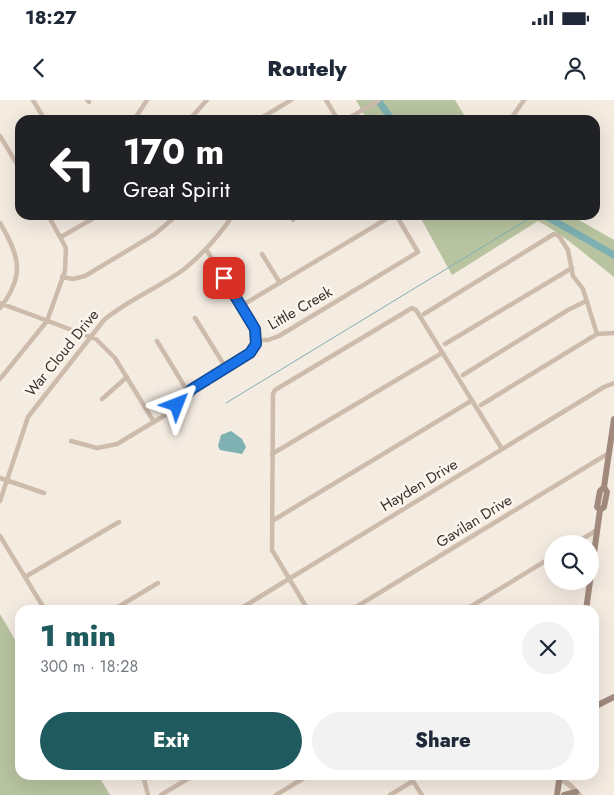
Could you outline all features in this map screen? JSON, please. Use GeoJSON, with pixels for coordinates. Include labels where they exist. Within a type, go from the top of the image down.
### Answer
{"type":"FeatureCollection","features":[{"type":"Feature","properties":{"kind":"main road"},"geometry":{"type":"LineString","coordinates":[[587,605],[600,510],[597,507],[598,500],[600,491],[604,487],[614,419]]}},
{"type":"Feature","properties":{"kind":"main road"},"geometry":{"type":"LineString","coordinates":[[599,704],[614,696]]}},
{"type":"Feature","properties":{"kind":"main road"},"geometry":{"type":"LineString","coordinates":[[557,795],[560,780]]}},
{"type":"Feature","properties":{"kind":"main road"},"geometry":{"type":"LineString","coordinates":[[564,795],[578,793]]}},
{"type":"Feature","properties":{"kind":"street"},"geometry":{"type":"LineString","coordinates":[[33,100],[42,115]]}},
{"type":"Feature","properties":{"kind":"street"},"geometry":{"type":"LineString","coordinates":[[137,115],[147,100]]}},
{"type":"Feature","properties":{"kind":"street"},"geometry":{"type":"LineString","coordinates":[[194,115],[207,100]]}},
{"type":"Feature","properties":{"kind":"street"},"geometry":{"type":"LineString","coordinates":[[266,115],[292,100]]}},
{"type":"Feature","properties":{"kind":"street"},"geometry":{"type":"LineString","coordinates":[[326,100],[335,115]]}},
{"type":"Feature","properties":{"kind":"street"},"geometry":{"type":"LineString","coordinates":[[354,115],[378,100]]}},
{"type":"Feature","properties":{"kind":"street"},"geometry":{"type":"LineString","coordinates":[[514,115],[524,100]]}},
{"type":"Feature","properties":{"kind":"street"},"geometry":{"type":"LineString","coordinates":[[0,136],[15,161]]}},
{"type":"Feature","properties":{"kind":"street"},"geometry":{"type":"LineString","coordinates":[[0,379],[47,321],[62,277],[67,252],[51,220]]}},
{"type":"Feature","properties":{"kind":"street"},"geometry":{"type":"LineString","coordinates":[[61,237],[90,220]]}},
{"type":"Feature","properties":{"kind":"street"},"geometry":{"type":"LineString","coordinates":[[62,277],[85,276],[155,234],[171,220]]}},
{"type":"Feature","properties":{"kind":"street","name":"War Cloud Drive"},"geometry":{"type":"LineString","coordinates":[[0,501],[28,418],[91,336],[110,314],[182,271],[206,249],[229,220]]}},
{"type":"Feature","properties":{"kind":"street"},"geometry":{"type":"LineString","coordinates":[[241,306],[387,220]]}},
{"type":"Feature","properties":{"kind":"street","name":"Little Creek"},"geometry":{"type":"LineString","coordinates":[[71,441],[92,448],[109,447],[172,410],[188,392],[250,353],[257,340],[268,340],[279,336],[418,252],[398,220]]}},
{"type":"Feature","properties":{"kind":"street"},"geometry":{"type":"LineString","coordinates":[[0,223],[12,242],[18,260],[11,288],[1,305],[91,336],[107,348],[154,422]]}},
{"type":"Feature","properties":{"kind":"street"},"geometry":{"type":"LineString","coordinates":[[424,314],[554,234],[559,236],[568,250],[573,276],[583,288],[597,334]]}},
{"type":"Feature","properties":{"kind":"street"},"geometry":{"type":"LineString","coordinates":[[206,249],[255,329],[257,340]]}},
{"type":"Feature","properties":{"kind":"street"},"geometry":{"type":"LineString","coordinates":[[262,254],[280,283]]}},
{"type":"Feature","properties":{"kind":"street"},"geometry":{"type":"LineString","coordinates":[[445,344],[572,268]]}},
{"type":"Feature","properties":{"kind":"street"},"geometry":{"type":"LineString","coordinates":[[463,375],[568,310],[586,301]]}},
{"type":"Feature","properties":{"kind":"street"},"geometry":{"type":"LineString","coordinates":[[305,605],[272,550],[274,392],[412,308],[416,310],[502,449]]}},
{"type":"Feature","properties":{"kind":"street"},"geometry":{"type":"LineString","coordinates":[[195,318],[226,368]]}},
{"type":"Feature","properties":{"kind":"street"},"geometry":{"type":"LineString","coordinates":[[481,405],[597,334],[614,333]]}},
{"type":"Feature","properties":{"kind":"street"},"geometry":{"type":"LineString","coordinates":[[157,341],[188,392]]}},
{"type":"Feature","properties":{"kind":"street"},"geometry":{"type":"LineString","coordinates":[[272,454],[442,353]]}},
{"type":"Feature","properties":{"kind":"street"},"geometry":{"type":"LineString","coordinates":[[102,399],[127,377]]}},
{"type":"Feature","properties":{"kind":"street","name":"Hayden Drive"},"geometry":{"type":"LineString","coordinates":[[246,605],[604,387],[614,383]]}},
{"type":"Feature","properties":{"kind":"street"},"geometry":{"type":"LineString","coordinates":[[272,521],[471,400]]}},
{"type":"Feature","properties":{"kind":"street","name":"Gavilan Drive"},"geometry":{"type":"LineString","coordinates":[[359,605],[609,453]]}},
{"type":"Feature","properties":{"kind":"street"},"geometry":{"type":"LineString","coordinates":[[0,478],[44,493]]}},
{"type":"Feature","properties":{"kind":"street"},"geometry":{"type":"LineString","coordinates":[[25,577],[119,522]]}},
{"type":"Feature","properties":{"kind":"street"},"geometry":{"type":"LineString","coordinates":[[589,535],[597,530]]}},
{"type":"Feature","properties":{"kind":"street"},"geometry":{"type":"LineString","coordinates":[[0,536],[43,605]]}},
{"type":"Feature","properties":{"kind":"street"},"geometry":{"type":"LineString","coordinates":[[473,605],[544,562]]}},
{"type":"Feature","properties":{"kind":"street"},"geometry":{"type":"LineString","coordinates":[[121,605],[158,583]]}},
{"type":"Feature","properties":{"kind":"street"},"geometry":{"type":"LineString","coordinates":[[144,780],[148,795]]}},
{"type":"Feature","properties":{"kind":"street"},"geometry":{"type":"LineString","coordinates":[[162,795],[186,780]]}},
{"type":"Feature","properties":{"kind":"street"},"geometry":{"type":"LineString","coordinates":[[276,795],[301,780]]}},
{"type":"Feature","properties":{"kind":"street"},"geometry":{"type":"LineString","coordinates":[[563,780],[578,793]]}},
{"type":"Feature","properties":{"kind":"street"},"geometry":{"type":"LineString","coordinates":[[390,795],[413,781],[422,795]]}},
{"type":"Feature","properties":{"kind":"green space"},"geometry":{"type":"Polygon","coordinates":[[[356,100],[455,100],[464,115],[364,115],[356,100]]]}},
{"type":"Feature","properties":{"kind":"green space"},"geometry":{"type":"Polygon","coordinates":[[[422,220],[579,220],[614,240],[614,277],[568,240],[538,221],[452,275],[422,220]]]}},
{"type":"Feature","properties":{"kind":"green space"},"geometry":{"type":"Polygon","coordinates":[[[0,614],[15,640],[15,780],[101,780],[110,795],[0,795],[0,614]]]}},
{"type":"Feature","properties":{"kind":"water"},"geometry":{"type":"Polygon","coordinates":[[[231,431],[242,439],[246,447],[242,454],[220,450],[218,446],[221,435],[231,431]]]}},
{"type":"Feature","properties":{"kind":"waterway"},"geometry":{"type":"LineString","coordinates":[[378,100],[388,115]]}},
{"type":"Feature","properties":{"kind":"waterway"},"geometry":{"type":"LineString","coordinates":[[226,403],[527,220]]}},
{"type":"Feature","properties":{"kind":"waterway"},"geometry":{"type":"LineString","coordinates":[[553,220],[614,255]]}},
{"type":"Feature","properties":{"kind":"route"},"geometry":{"type":"LineString","coordinates":[[177,405],[185,395],[200,383],[250,353],[255,348],[257,340],[255,329],[224,278]]}}]}
